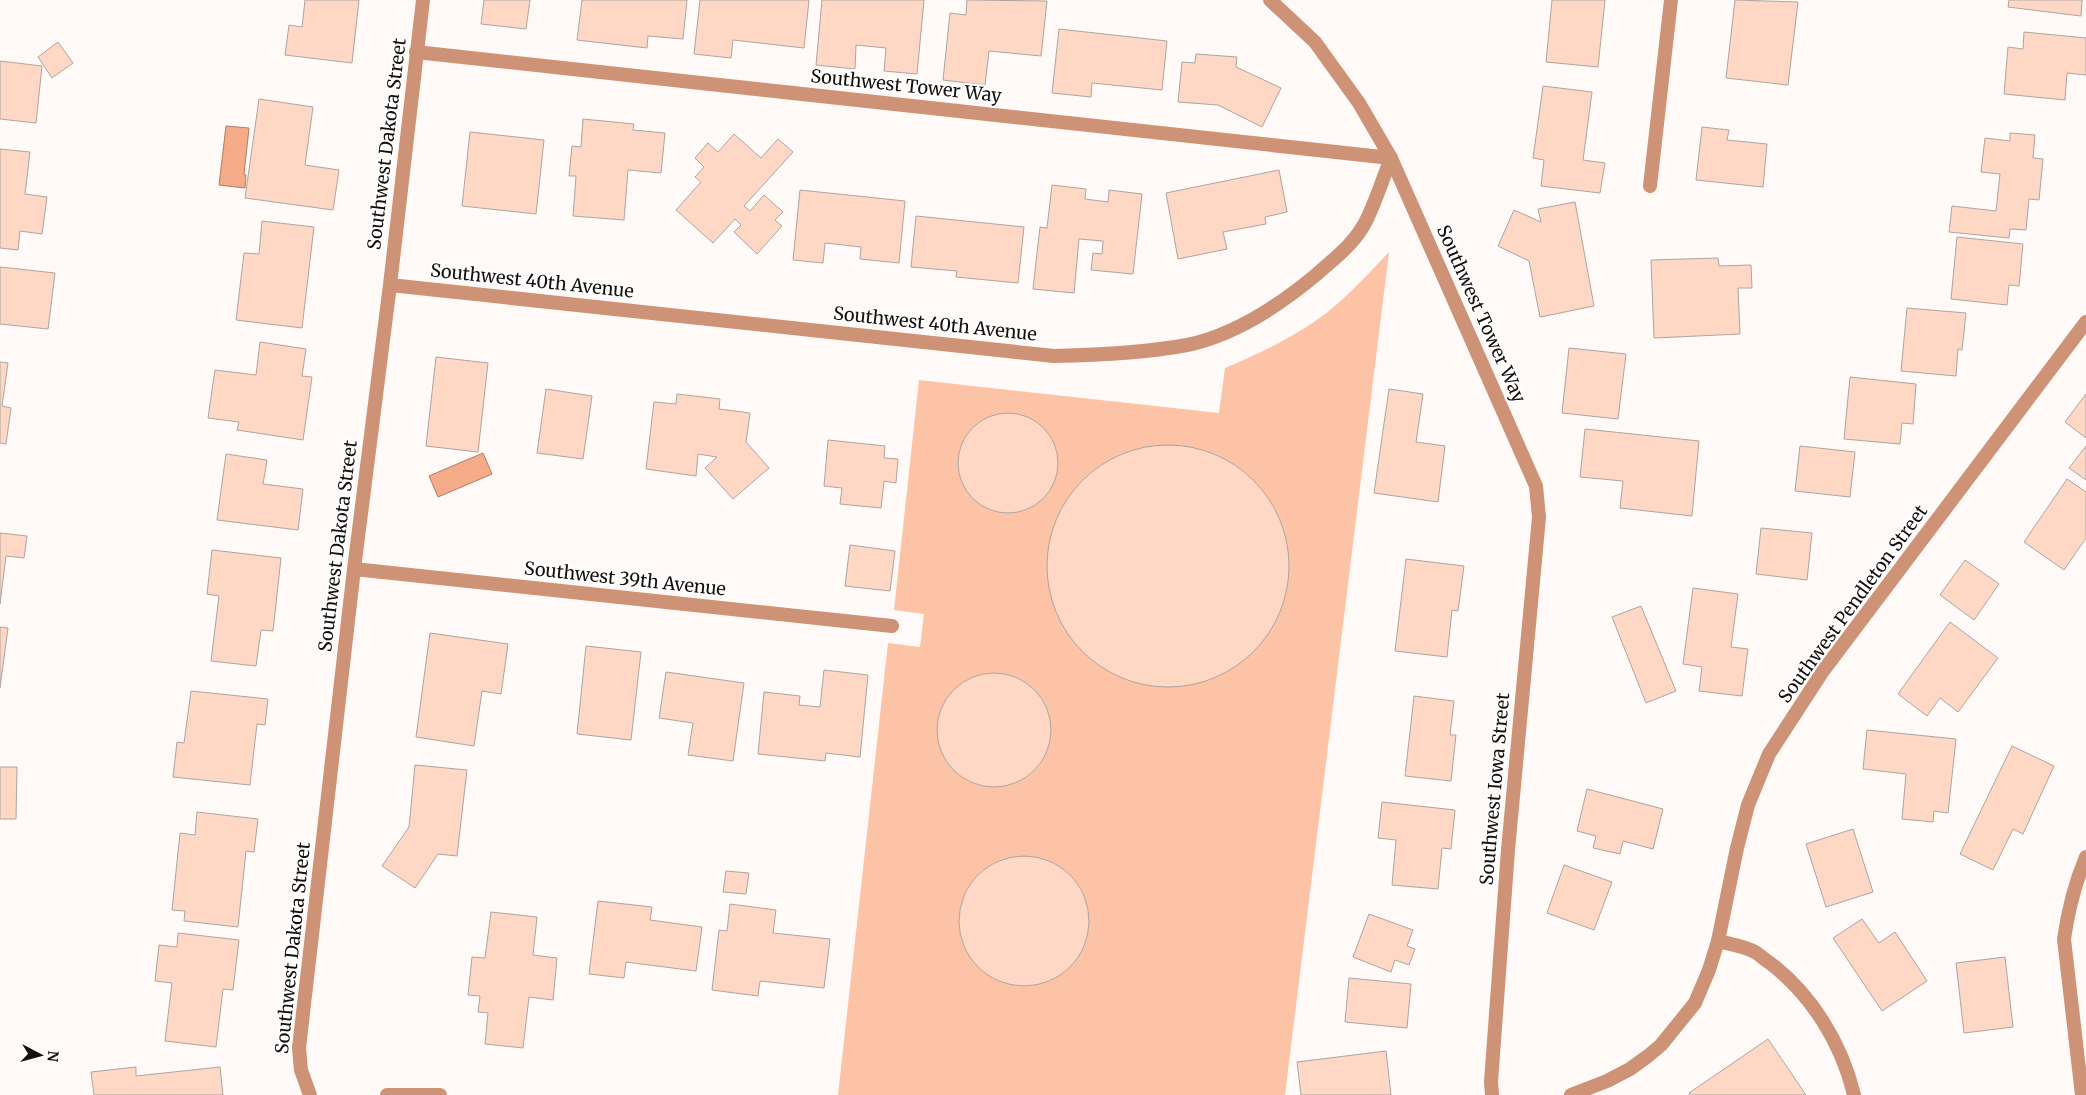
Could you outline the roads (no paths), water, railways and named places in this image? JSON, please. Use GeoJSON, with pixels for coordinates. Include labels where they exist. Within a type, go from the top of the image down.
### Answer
{"type":"FeatureCollection","features":[{"type":"Feature","properties":{"kind":"street","name":"Southwest Dakota Street"},"geometry":{"type":"LineString","coordinates":[[310,1095],[301,1070],[299,1048],[354,569],[390,285],[416,52],[424,0]]}},
{"type":"Feature","properties":{"kind":"street","name":"Southwest Tower Way"},"geometry":{"type":"LineString","coordinates":[[1270,0],[1315,42],[1359,103],[1391,158],[1536,486]]}},
{"type":"Feature","properties":{"kind":"street"},"geometry":{"type":"LineString","coordinates":[[1650,186],[1671,0]]}},
{"type":"Feature","properties":{"kind":"street","name":"Southwest Tower Way"},"geometry":{"type":"LineString","coordinates":[[416,52],[1391,158]]}},
{"type":"Feature","properties":{"kind":"street","name":"Southwest 40th Avenue"},"geometry":{"type":"LineString","coordinates":[[390,285],[1054,356],[1109,355],[1188,344],[1218,334],[1254,318],[1291,295],[1346,249],[1361,229],[1366,222],[1391,158]]}},
{"type":"Feature","properties":{"kind":"street","name":"Southwest Pendleton Street"},"geometry":{"type":"LineString","coordinates":[[1571,1095],[1607,1081],[1630,1069],[1661,1045],[1695,1003],[1709,970],[1718,941],[1737,848],[1748,806],[1769,754],[1777,740],[1824,671],[2086,322]]}},
{"type":"Feature","properties":{"kind":"street","name":"Southwest Iowa Street"},"geometry":{"type":"LineString","coordinates":[[1492,1095],[1491,1082],[1508,850],[1539,517],[1536,486]]}},
{"type":"Feature","properties":{"kind":"street","name":"Southwest 39th Avenue"},"geometry":{"type":"LineString","coordinates":[[354,569],[892,626]]}},
{"type":"Feature","properties":{"kind":"street"},"geometry":{"type":"LineString","coordinates":[[2082,1095],[2064,939],[2067,918],[2078,876],[2086,857]]}},
{"type":"Feature","properties":{"kind":"street"},"geometry":{"type":"LineString","coordinates":[[1718,941],[1754,951],[1784,974],[1814,1007],[1833,1038],[1850,1077],[1854,1095]]}},
{"type":"Feature","properties":{"kind":"street"},"geometry":{"type":"LineString","coordinates":[[387,1095],[440,1095]]}}]}
